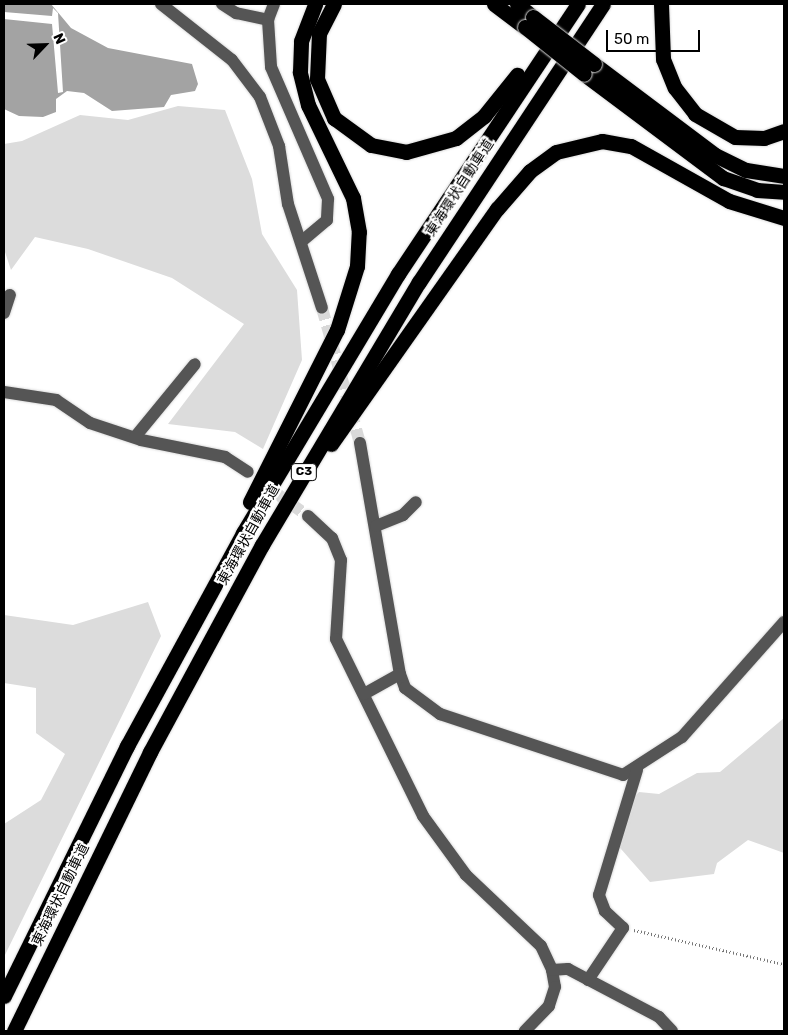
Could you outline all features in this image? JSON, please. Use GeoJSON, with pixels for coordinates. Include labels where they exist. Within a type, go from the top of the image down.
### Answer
{"type":"FeatureCollection","features":[{"type":"Feature","properties":{"kind":"highway"},"geometry":{"type":"LineString","coordinates":[[184,638],[337,330],[354,283],[359,232],[353,198],[308,105],[300,72],[301,41],[315,4]]}},
{"type":"Feature","properties":{"kind":"highway"},"geometry":{"type":"LineString","coordinates":[[334,4],[316,48],[317,79],[327,107],[356,138],[387,150],[406,152],[440,145],[470,129],[498,101],[569,4]]}},
{"type":"Feature","properties":{"kind":"highway"},"geometry":{"type":"LineString","coordinates":[[494,4],[529,22],[723,178],[757,190],[784,192]]}},
{"type":"Feature","properties":{"kind":"highway"},"geometry":{"type":"LineString","coordinates":[[517,4],[529,22]]}},
{"type":"Feature","properties":{"kind":"highway","name":"東海環状自動車道"},"geometry":{"type":"LineString","coordinates":[[4,996],[23,952],[184,638],[355,343],[578,4]]}},
{"type":"Feature","properties":{"kind":"highway","name":"東海環状自動車道"},"geometry":{"type":"LineString","coordinates":[[14,1031],[203,650],[409,297],[603,4]]}},
{"type":"Feature","properties":{"kind":"highway"},"geometry":{"type":"LineString","coordinates":[[661,4],[663,59],[675,88],[695,114],[735,137],[764,138],[784,131]]}},
{"type":"Feature","properties":{"kind":"highway"},"geometry":{"type":"LineString","coordinates":[[589,69],[715,155],[753,172],[784,176]]}},
{"type":"Feature","properties":{"kind":"highway"},"geometry":{"type":"LineString","coordinates":[[203,650],[319,461],[391,356],[497,209],[543,160],[571,146],[616,142],[643,151],[746,210],[784,218]]}},
{"type":"Feature","properties":{"kind":"street"},"geometry":{"type":"LineString","coordinates":[[161,4],[232,60],[260,97],[279,146],[288,204],[322,308]]}},
{"type":"Feature","properties":{"kind":"street"},"geometry":{"type":"LineString","coordinates":[[222,4],[236,13],[268,20]]}},
{"type":"Feature","properties":{"kind":"street"},"geometry":{"type":"LineString","coordinates":[[274,4],[268,20],[277,88],[328,199],[327,220],[300,242]]}},
{"type":"Feature","properties":{"kind":"street"},"geometry":{"type":"LineString","coordinates":[[4,313],[10,295]]}},
{"type":"Feature","properties":{"kind":"street"},"geometry":{"type":"LineString","coordinates":[[135,438],[195,364]]}},
{"type":"Feature","properties":{"kind":"street"},"geometry":{"type":"LineString","coordinates":[[4,392],[56,400],[90,423],[135,438],[225,457],[248,472]]}},
{"type":"Feature","properties":{"kind":"street"},"geometry":{"type":"LineString","coordinates":[[360,443],[376,526],[400,674],[405,688],[440,714],[608,772],[623,775],[637,770],[682,737],[784,622]]}},
{"type":"Feature","properties":{"kind":"street"},"geometry":{"type":"LineString","coordinates":[[376,526],[403,515],[416,502]]}},
{"type":"Feature","properties":{"kind":"street"},"geometry":{"type":"LineString","coordinates":[[308,516],[332,538],[340,560],[336,639],[423,816],[446,851],[541,946],[552,970],[555,987],[549,1006],[525,1031]]}},
{"type":"Feature","properties":{"kind":"street"},"geometry":{"type":"LineString","coordinates":[[364,694],[400,674]]}},
{"type":"Feature","properties":{"kind":"street"},"geometry":{"type":"LineString","coordinates":[[588,980],[623,928],[605,911],[599,895],[637,770]]}},
{"type":"Feature","properties":{"kind":"street"},"geometry":{"type":"LineString","coordinates":[[552,970],[568,969],[659,1017],[672,1031]]}},
{"type":"Feature","properties":{"kind":"path"},"geometry":{"type":"LineString","coordinates":[[623,928],[784,964]]}},
{"type":"Feature","properties":{"kind":"shaded area"},"geometry":{"type":"Polygon","coordinates":[[[4,4],[51,4],[71,28],[108,48],[192,64],[198,84],[195,91],[171,95],[164,107],[112,111],[84,93],[67,91],[56,99],[56,112],[43,117],[19,116],[4,109],[4,4]]]}},
{"type":"Feature","properties":{"kind":"shaded area"},"geometry":{"type":"Polygon","coordinates":[[[178,106],[225,110],[252,179],[262,234],[297,290],[302,360],[263,449],[235,432],[168,424],[244,324],[172,278],[88,249],[35,237],[11,270],[4,249],[4,144],[22,141],[80,115],[128,120],[178,106]]]}},
{"type":"Feature","properties":{"kind":"shaded area"},"geometry":{"type":"Polygon","coordinates":[[[148,602],[161,636],[4,957],[4,824],[41,800],[65,754],[36,733],[36,688],[4,683],[4,615],[73,625],[148,602]]]}},
{"type":"Feature","properties":{"kind":"shaded area"},"geometry":{"type":"Polygon","coordinates":[[[784,718],[784,853],[748,840],[717,863],[714,874],[650,882],[614,841],[629,803],[639,792],[659,794],[697,773],[720,772],[784,718]]]}},
{"type":"Feature","properties":{"kind":"pier"},"geometry":{"type":"Polygon","coordinates":[[[53,8],[58,13],[63,92],[58,93],[52,24],[4,19],[4,12],[52,16],[53,8]]]}},
{"type":"Feature","properties":{"kind":"tunnel"},"geometry":{"type":"LineString","coordinates":[[322,308],[360,443]]}},
{"type":"Feature","properties":{"kind":"tunnel"},"geometry":{"type":"LineString","coordinates":[[262,483],[308,516]]}}]}
